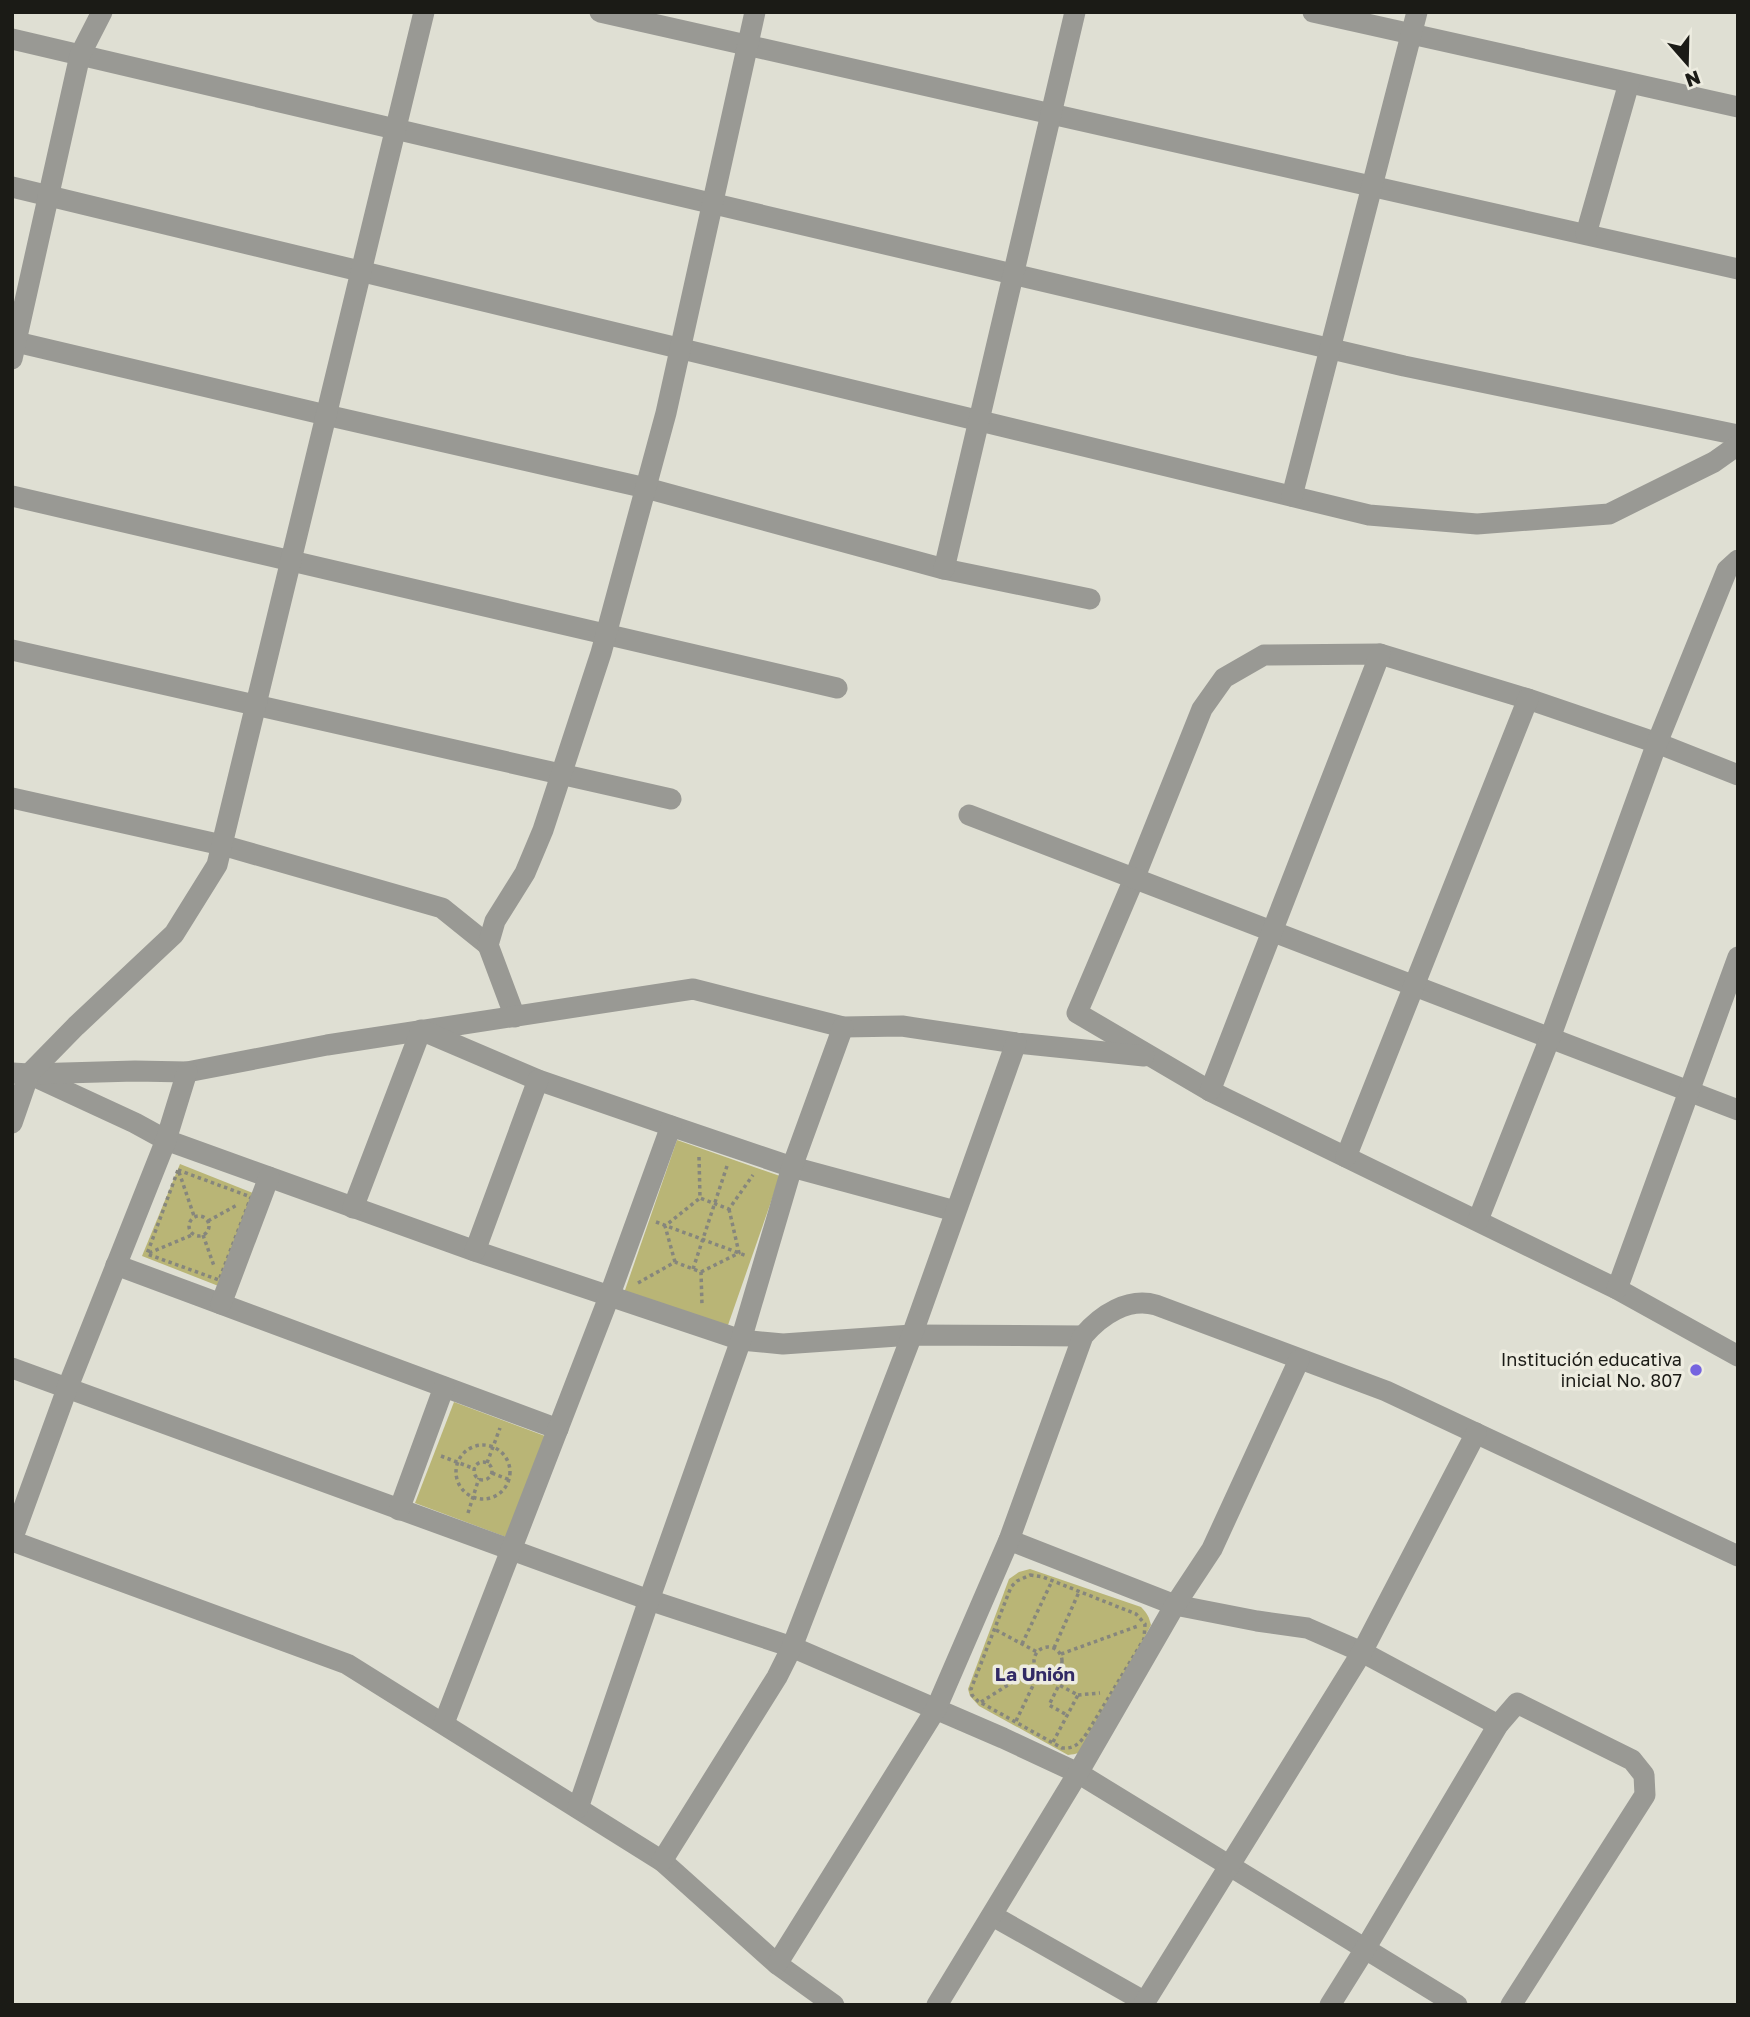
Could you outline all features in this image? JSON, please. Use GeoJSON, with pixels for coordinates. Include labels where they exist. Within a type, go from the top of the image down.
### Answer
{"type":"FeatureCollection","features":[{"type":"Feature","properties":{"kind":"street"},"geometry":{"type":"LineString","coordinates":[[102,12],[80,55],[14,347],[646,488],[944,569],[1090,599]]}},
{"type":"Feature","properties":{"kind":"street"},"geometry":{"type":"LineString","coordinates":[[12,1123],[21,1073],[76,1026],[174,934],[216,865],[424,12]]}},
{"type":"Feature","properties":{"kind":"street"},"geometry":{"type":"LineString","coordinates":[[600,12],[1738,269]]}},
{"type":"Feature","properties":{"kind":"street"},"geometry":{"type":"LineString","coordinates":[[488,944],[495,921],[525,873],[543,830],[606,635],[680,349],[755,12]]}},
{"type":"Feature","properties":{"kind":"street"},"geometry":{"type":"LineString","coordinates":[[944,569],[1075,12]]}},
{"type":"Feature","properties":{"kind":"street"},"geometry":{"type":"LineString","coordinates":[[1313,12],[1738,107]]}},
{"type":"Feature","properties":{"kind":"street"},"geometry":{"type":"LineString","coordinates":[[1292,496],[1417,12]]}},
{"type":"Feature","properties":{"kind":"street"},"geometry":{"type":"LineString","coordinates":[[12,39],[1404,366],[1738,435]]}},
{"type":"Feature","properties":{"kind":"street"},"geometry":{"type":"LineString","coordinates":[[1586,234],[1629,83]]}},
{"type":"Feature","properties":{"kind":"street"},"geometry":{"type":"LineString","coordinates":[[12,187],[1369,515],[1477,524],[1609,514],[1714,462],[1738,445]]}},
{"type":"Feature","properties":{"kind":"street"},"geometry":{"type":"LineString","coordinates":[[12,496],[837,688]]}},
{"type":"Feature","properties":{"kind":"street"},"geometry":{"type":"LineString","coordinates":[[1478,1220],[1550,1038],[1657,743],[1727,570],[1738,560]]}},
{"type":"Feature","properties":{"kind":"street"},"geometry":{"type":"LineString","coordinates":[[12,650],[671,799]]}},
{"type":"Feature","properties":{"kind":"street"},"geometry":{"type":"LineString","coordinates":[[1738,775],[1657,743],[1528,699],[1380,654],[1264,655],[1224,678],[1202,709],[1135,879],[1077,1013],[1210,1091],[1617,1289],[1738,1356]]}},
{"type":"Feature","properties":{"kind":"street"},"geometry":{"type":"LineString","coordinates":[[1210,1091],[1380,654]]}},
{"type":"Feature","properties":{"kind":"street"},"geometry":{"type":"LineString","coordinates":[[1346,1157],[1528,699]]}},
{"type":"Feature","properties":{"kind":"street"},"geometry":{"type":"LineString","coordinates":[[12,798],[222,845],[442,908],[488,944],[515,1017]]}},
{"type":"Feature","properties":{"kind":"street"},"geometry":{"type":"LineString","coordinates":[[969,816],[1738,1110]]}},
{"type":"Feature","properties":{"kind":"street"},"geometry":{"type":"LineString","coordinates":[[1617,1289],[1738,957]]}},
{"type":"Feature","properties":{"kind":"street"},"geometry":{"type":"LineString","coordinates":[[21,1073],[187,1072],[327,1045],[693,989],[843,1027],[902,1026],[1016,1043],[1151,1056]]}},
{"type":"Feature","properties":{"kind":"street"},"geometry":{"type":"LineString","coordinates":[[578,1808],[741,1340],[792,1167],[843,1027]]}},
{"type":"Feature","properties":{"kind":"street"},"geometry":{"type":"LineString","coordinates":[[421,1030],[538,1080],[792,1167],[956,1211]]}},
{"type":"Feature","properties":{"kind":"street"},"geometry":{"type":"LineString","coordinates":[[353,1208],[421,1030]]}},
{"type":"Feature","properties":{"kind":"street"},"geometry":{"type":"LineString","coordinates":[[662,1861],[778,1677],[792,1647],[912,1335],[1016,1043]]}},
{"type":"Feature","properties":{"kind":"street"},"geometry":{"type":"LineString","coordinates":[[187,1072],[166,1139],[67,1389],[12,1540],[347,1664],[662,1861],[777,1964],[834,2005]]}},
{"type":"Feature","properties":{"kind":"street"},"geometry":{"type":"LineString","coordinates":[[21,1073],[166,1139],[475,1251],[741,1340],[783,1344],[912,1335],[1083,1336]]}},
{"type":"Feature","properties":{"kind":"street"},"geometry":{"type":"LineString","coordinates":[[475,1251],[538,1080]]}},
{"type":"Feature","properties":{"kind":"street"},"geometry":{"type":"LineString","coordinates":[[444,1723],[609,1297],[671,1126]]}},
{"type":"Feature","properties":{"kind":"street"},"geometry":{"type":"LineString","coordinates":[[221,1304],[269,1177]]}},
{"type":"Feature","properties":{"kind":"street"},"geometry":{"type":"LineString","coordinates":[[116,1265],[558,1429]]}},
{"type":"Feature","properties":{"kind":"street"},"geometry":{"type":"LineString","coordinates":[[777,1964],[936,1709],[1009,1540],[1083,1336],[1100,1318],[1114,1311],[1138,1302],[1149,1303],[1386,1391],[1738,1556]]}},
{"type":"Feature","properties":{"kind":"street"},"geometry":{"type":"LineString","coordinates":[[937,2005],[993,1916],[1175,1605],[1212,1549],[1299,1360]]}},
{"type":"Feature","properties":{"kind":"street"},"geometry":{"type":"LineString","coordinates":[[12,1368],[649,1600],[792,1647],[936,1709],[1078,1773],[1457,2005]]}},
{"type":"Feature","properties":{"kind":"street"},"geometry":{"type":"LineString","coordinates":[[399,1510],[444,1387]]}},
{"type":"Feature","properties":{"kind":"street"},"geometry":{"type":"LineString","coordinates":[[993,1916],[1144,2003],[1362,1652],[1476,1433]]}},
{"type":"Feature","properties":{"kind":"street"},"geometry":{"type":"LineString","coordinates":[[1009,1540],[1175,1605],[1307,1628],[1362,1652],[1498,1725]]}},
{"type":"Feature","properties":{"kind":"street"},"geometry":{"type":"LineString","coordinates":[[1330,2005],[1498,1725],[1517,1703],[1632,1760],[1644,1775],[1645,1795],[1511,2005]]}},
{"type":"Feature","properties":{"kind":"street"},"geometry":{"type":"LineString","coordinates":[[777,1964],[810,2005]]}},
{"type":"Feature","properties":{"kind":"path"},"geometry":{"type":"LineString","coordinates":[[166,1139],[194,1216]]}},
{"type":"Feature","properties":{"kind":"path"},"geometry":{"type":"LineString","coordinates":[[690,1152],[708,1159]]}},
{"type":"Feature","properties":{"kind":"path"},"geometry":{"type":"LineString","coordinates":[[666,1226],[699,1198],[699,1156]]}},
{"type":"Feature","properties":{"kind":"path"},"geometry":{"type":"LineString","coordinates":[[717,1162],[736,1169]]}},
{"type":"Feature","properties":{"kind":"path"},"geometry":{"type":"LineString","coordinates":[[693,1269],[727,1166]]}},
{"type":"Feature","properties":{"kind":"path"},"geometry":{"type":"LineString","coordinates":[[147,1254],[219,1280],[251,1197],[178,1170]]}},
{"type":"Feature","properties":{"kind":"path"},"geometry":{"type":"LineString","coordinates":[[147,1254],[178,1170]]}},
{"type":"Feature","properties":{"kind":"path"},"geometry":{"type":"LineString","coordinates":[[744,1172],[764,1179]]}},
{"type":"Feature","properties":{"kind":"path"},"geometry":{"type":"LineString","coordinates":[[739,1253],[729,1209],[753,1175]]}},
{"type":"Feature","properties":{"kind":"path"},"geometry":{"type":"LineString","coordinates":[[699,1198],[729,1209]]}},
{"type":"Feature","properties":{"kind":"path"},"geometry":{"type":"LineString","coordinates":[[192,1235],[188,1225],[194,1216]]}},
{"type":"Feature","properties":{"kind":"path"},"geometry":{"type":"LineString","coordinates":[[116,1265],[192,1235],[203,1235],[209,1226],[208,1221],[205,1217],[194,1216]]}},
{"type":"Feature","properties":{"kind":"path"},"geometry":{"type":"LineString","coordinates":[[655,1222],[749,1256],[745,1268]]}},
{"type":"Feature","properties":{"kind":"path"},"geometry":{"type":"LineString","coordinates":[[666,1226],[675,1262]]}},
{"type":"Feature","properties":{"kind":"path"},"geometry":{"type":"LineString","coordinates":[[675,1262],[701,1272],[739,1253]]}},
{"type":"Feature","properties":{"kind":"path"},"geometry":{"type":"LineString","coordinates":[[636,1274],[632,1287],[675,1262]]}},
{"type":"Feature","properties":{"kind":"path"},"geometry":{"type":"LineString","coordinates":[[701,1272],[703,1315]]}},
{"type":"Feature","properties":{"kind":"path"},"geometry":{"type":"LineString","coordinates":[[487,1463],[502,1422]]}},
{"type":"Feature","properties":{"kind":"path"},"geometry":{"type":"LineString","coordinates":[[475,1445],[493,1446],[510,1464],[509,1480],[505,1489],[490,1499],[473,1498],[460,1487],[455,1471],[457,1462],[461,1454],[475,1445]]}},
{"type":"Feature","properties":{"kind":"path"},"geometry":{"type":"LineString","coordinates":[[439,1455],[475,1469]]}},
{"type":"Feature","properties":{"kind":"path"},"geometry":{"type":"LineString","coordinates":[[475,1469],[481,1462],[487,1463],[492,1468],[492,1473]]}},
{"type":"Feature","properties":{"kind":"path"},"geometry":{"type":"LineString","coordinates":[[475,1469],[480,1478],[486,1479],[492,1473]]}},
{"type":"Feature","properties":{"kind":"path"},"geometry":{"type":"LineString","coordinates":[[492,1473],[516,1482]]}},
{"type":"Feature","properties":{"kind":"path"},"geometry":{"type":"LineString","coordinates":[[466,1520],[480,1478]]}},
{"type":"Feature","properties":{"kind":"path"},"geometry":{"type":"LineString","coordinates":[[1037,1575],[1080,1591],[1136,1614],[1145,1624],[1144,1639],[1078,1745],[1069,1749],[1062,1748],[974,1698],[971,1689],[1011,1587],[1017,1581],[1023,1577],[1037,1575]]}},
{"type":"Feature","properties":{"kind":"path"},"geometry":{"type":"LineString","coordinates":[[1022,1644],[1052,1581]]}},
{"type":"Feature","properties":{"kind":"path"},"geometry":{"type":"LineString","coordinates":[[1054,1648],[1080,1591]]}},
{"type":"Feature","properties":{"kind":"path"},"geometry":{"type":"LineString","coordinates":[[1061,1654],[1145,1624],[1175,1605]]}},
{"type":"Feature","properties":{"kind":"path"},"geometry":{"type":"LineString","coordinates":[[995,1630],[1037,1652]]}},
{"type":"Feature","properties":{"kind":"path"},"geometry":{"type":"LineString","coordinates":[[1045,1647],[1054,1648],[1061,1654],[1062,1667],[1054,1674],[1040,1673],[1034,1661],[1037,1652],[1045,1647]]}},
{"type":"Feature","properties":{"kind":"path"},"geometry":{"type":"LineString","coordinates":[[981,1702],[1035,1667]]}},
{"type":"Feature","properties":{"kind":"path"},"geometry":{"type":"LineString","coordinates":[[1016,1721],[1040,1673]]}},
{"type":"Feature","properties":{"kind":"path"},"geometry":{"type":"LineString","coordinates":[[1054,1674],[1059,1685],[1078,1695],[1111,1692]]}},
{"type":"Feature","properties":{"kind":"path"},"geometry":{"type":"LineString","coordinates":[[1059,1685],[1049,1705],[1067,1715]]}},
{"type":"Feature","properties":{"kind":"path"},"geometry":{"type":"LineString","coordinates":[[1052,1742],[1078,1695]]}},
{"type":"Feature","properties":{"kind":"shaded area"},"geometry":{"type":"Polygon","coordinates":[[[677,1140],[780,1176],[727,1328],[624,1293],[677,1140]]]}},
{"type":"Feature","properties":{"kind":"shaded area"},"geometry":{"type":"Polygon","coordinates":[[[180,1164],[258,1195],[221,1287],[142,1256],[180,1164]]]}},
{"type":"Feature","properties":{"kind":"shaded area"},"geometry":{"type":"Polygon","coordinates":[[[454,1402],[545,1436],[506,1537],[415,1503],[454,1402]]]}},
{"type":"Feature","properties":{"kind":"shaded area"},"geometry":{"type":"Polygon","coordinates":[[[1030,1569],[1141,1607],[1148,1615],[1151,1625],[1087,1747],[1076,1754],[1068,1755],[979,1706],[970,1696],[968,1689],[1009,1579],[1030,1569]]]}},
{"type":"Feature","properties":{"kind":"place","name":"Institución educativa inicial No. 807"},"geometry":{"type":"Point","coordinates":[1696,1370]}},
{"type":"Feature","properties":{"kind":"district","name":"La Unión"},"geometry":{"type":"Point","coordinates":[1035,1674]}}]}
